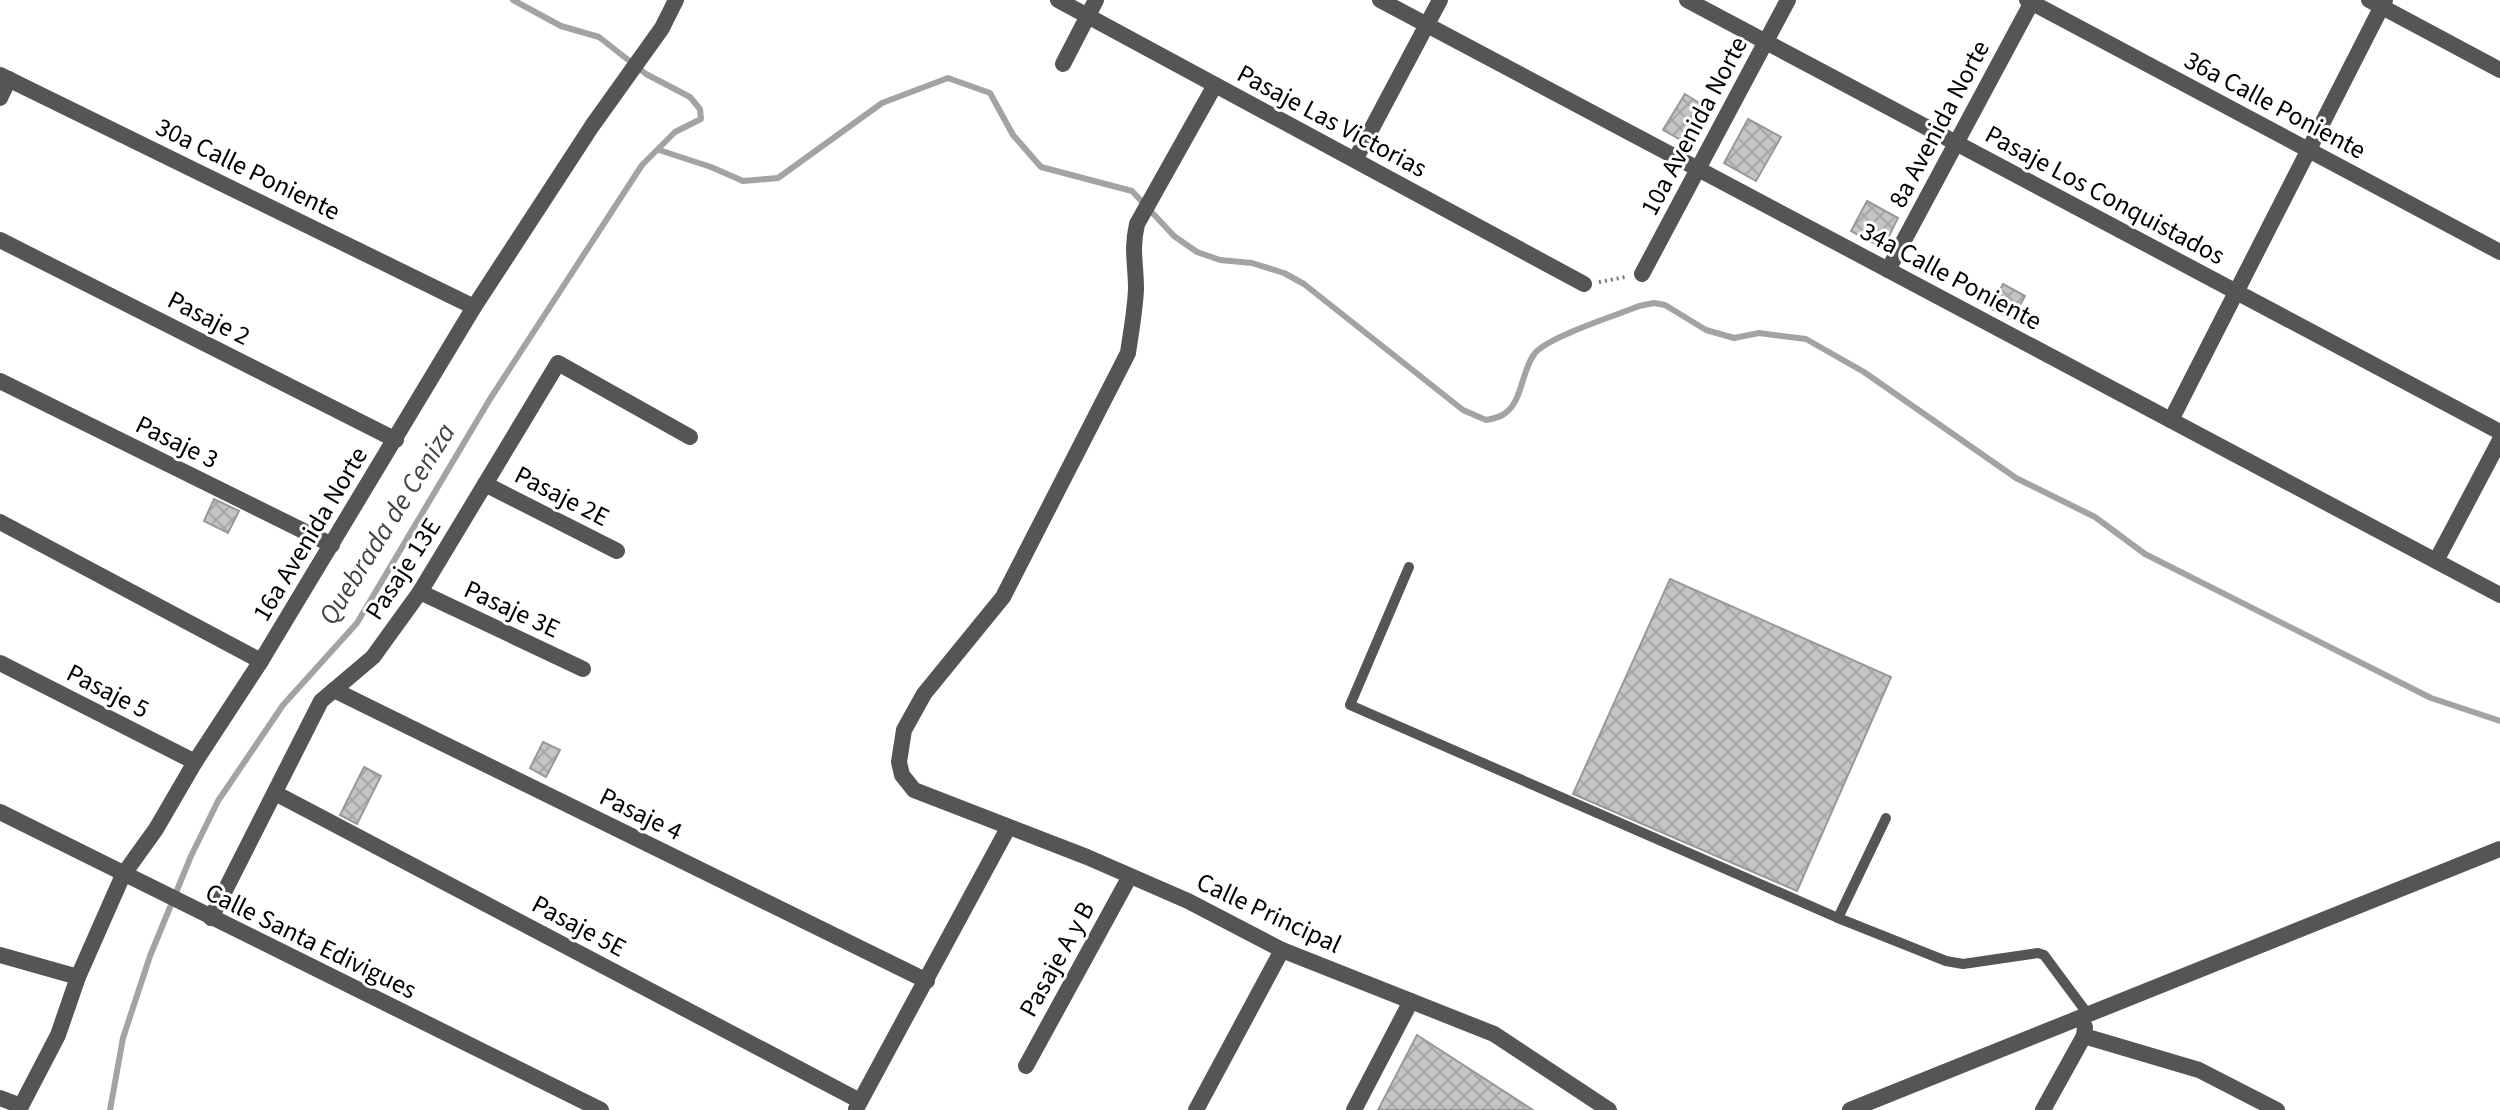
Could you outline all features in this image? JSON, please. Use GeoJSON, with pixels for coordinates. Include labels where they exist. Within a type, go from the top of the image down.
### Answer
{"type":"FeatureCollection","features":[{"type":"Feature","properties":{"kind":"street","name":"16a Avenida Norte"},"geometry":{"type":"LineString","coordinates":[[20,1108],[58,1035],[78,977],[123,875],[156,829],[195,762],[261,661],[474,307],[624,79],[653,42],[676,0]]}},
{"type":"Feature","properties":{"kind":"street","name":"Pasaje Las Victorias"},"geometry":{"type":"LineString","coordinates":[[1058,0],[1584,284]]}},
{"type":"Feature","properties":{"kind":"street"},"geometry":{"type":"LineString","coordinates":[[1063,64],[1096,0]]}},
{"type":"Feature","properties":{"kind":"street","name":"34a Calle Poniente"},"geometry":{"type":"LineString","coordinates":[[1380,0],[2500,595]]}},
{"type":"Feature","properties":{"kind":"street"},"geometry":{"type":"LineString","coordinates":[[1355,160],[1440,0]]}},
{"type":"Feature","properties":{"kind":"street","name":"Pasaje Los Conquistados"},"geometry":{"type":"LineString","coordinates":[[1687,0],[2500,432]]}},
{"type":"Feature","properties":{"kind":"street","name":"10a Avenida Norte"},"geometry":{"type":"LineString","coordinates":[[1642,274],[1788,0]]}},
{"type":"Feature","properties":{"kind":"street","name":"8a Avenida Norte"},"geometry":{"type":"LineString","coordinates":[[1888,270],[2031,1]]}},
{"type":"Feature","properties":{"kind":"street","name":"36a Calle Poniente"},"geometry":{"type":"LineString","coordinates":[[2031,1],[2500,252]]}},
{"type":"Feature","properties":{"kind":"street"},"geometry":{"type":"LineString","coordinates":[[2171,420],[2309,150],[2378,2],[2500,70]]}},
{"type":"Feature","properties":{"kind":"street"},"geometry":{"type":"LineString","coordinates":[[0,98],[4,77]]}},
{"type":"Feature","properties":{"kind":"street","name":"30a Calle Poniente"},"geometry":{"type":"LineString","coordinates":[[4,77],[474,307]]}},
{"type":"Feature","properties":{"kind":"street","name":"Calle Principal"},"geometry":{"type":"LineString","coordinates":[[1215,85],[1137,224],[1132,250],[1136,285],[1134,320],[1128,353],[1003,597],[924,694],[904,730],[899,762],[902,775],[914,790],[1188,901],[1282,950],[1494,1034],[1609,1110]]}},
{"type":"Feature","properties":{"kind":"street","name":"Pasaje 2"},"geometry":{"type":"LineString","coordinates":[[0,240],[396,440]]}},
{"type":"Feature","properties":{"kind":"street","name":"Pasaje 13E"},"geometry":{"type":"LineString","coordinates":[[211,918],[321,701],[373,657],[420,592],[558,363],[690,437]]}},
{"type":"Feature","properties":{"kind":"street","name":"Pasaje 3"},"geometry":{"type":"LineString","coordinates":[[0,381],[332,545]]}},
{"type":"Feature","properties":{"kind":"street"},"geometry":{"type":"LineString","coordinates":[[2436,561],[2500,440]]}},
{"type":"Feature","properties":{"kind":"street","name":"Pasaje 2E"},"geometry":{"type":"LineString","coordinates":[[485,484],[617,551]]}},
{"type":"Feature","properties":{"kind":"street"},"geometry":{"type":"LineString","coordinates":[[0,522],[261,661]]}},
{"type":"Feature","properties":{"kind":"street","name":"Pasaje 3E"},"geometry":{"type":"LineString","coordinates":[[420,592],[583,669]]}},
{"type":"Feature","properties":{"kind":"street","name":"Pasaje 5"},"geometry":{"type":"LineString","coordinates":[[0,663],[195,762]]}},
{"type":"Feature","properties":{"kind":"street","name":"Pasaje 4"},"geometry":{"type":"LineString","coordinates":[[334,690],[927,981]]}},
{"type":"Feature","properties":{"kind":"street","name":"Pasaje 5E"},"geometry":{"type":"LineString","coordinates":[[275,793],[858,1106]]}},
{"type":"Feature","properties":{"kind":"street","name":"Calle Santa Edivigues"},"geometry":{"type":"LineString","coordinates":[[0,812],[601,1110]]}},
{"type":"Feature","properties":{"kind":"street"},"geometry":{"type":"LineString","coordinates":[[858,1106],[1008,828]]}},
{"type":"Feature","properties":{"kind":"street"},"geometry":{"type":"LineString","coordinates":[[1850,1110],[2500,849]]}},
{"type":"Feature","properties":{"kind":"street","name":"Pasaje A y B"},"geometry":{"type":"LineString","coordinates":[[1026,1066],[1130,876]]}},
{"type":"Feature","properties":{"kind":"street"},"geometry":{"type":"LineString","coordinates":[[1196,1110],[1282,950]]}},
{"type":"Feature","properties":{"kind":"street"},"geometry":{"type":"LineString","coordinates":[[0,955],[78,977]]}},
{"type":"Feature","properties":{"kind":"street"},"geometry":{"type":"LineString","coordinates":[[1354,1110],[1411,1001]]}},
{"type":"Feature","properties":{"kind":"street"},"geometry":{"type":"LineString","coordinates":[[2043,1110],[2084,1036],[2087,1013]]}},
{"type":"Feature","properties":{"kind":"street"},"geometry":{"type":"LineString","coordinates":[[2084,1036],[2199,1070],[2277,1110]]}},
{"type":"Feature","properties":{"kind":"street"},"geometry":{"type":"LineString","coordinates":[[0,1098],[20,1108]]}},
{"type":"Feature","properties":{"kind":"lane"},"geometry":{"type":"LineString","coordinates":[[1409,567],[1350,705],[1838,918],[1955,963],[2038,953],[2044,955],[2087,1013]]}},
{"type":"Feature","properties":{"kind":"lane"},"geometry":{"type":"LineString","coordinates":[[1838,918],[1886,818]]}},
{"type":"Feature","properties":{"kind":"path"},"geometry":{"type":"LineString","coordinates":[[1584,284],[1642,274]]}},
{"type":"Feature","properties":{"kind":"building"},"geometry":{"type":"Polygon","coordinates":[[[1685,94],[1707,108],[1686,143],[1663,130],[1685,94]]]}},
{"type":"Feature","properties":{"kind":"building"},"geometry":{"type":"Polygon","coordinates":[[[1748,119],[1781,137],[1756,181],[1724,163],[1748,119]]]}},
{"type":"Feature","properties":{"kind":"building"},"geometry":{"type":"Polygon","coordinates":[[[1867,201],[1898,218],[1883,248],[1851,231],[1867,201]]]}},
{"type":"Feature","properties":{"kind":"building"},"geometry":{"type":"Polygon","coordinates":[[[2003,284],[2025,296],[2012,320],[1990,308],[2003,284]]]}},
{"type":"Feature","properties":{"kind":"building"},"geometry":{"type":"Polygon","coordinates":[[[214,499],[239,511],[228,533],[204,521],[214,499]]]}},
{"type":"Feature","properties":{"kind":"building"},"geometry":{"type":"Polygon","coordinates":[[[1670,579],[1891,677],[1797,891],[1573,794],[1670,579]]]}},
{"type":"Feature","properties":{"kind":"building"},"geometry":{"type":"Polygon","coordinates":[[[543,742],[560,750],[546,777],[530,768],[543,742]]]}},
{"type":"Feature","properties":{"kind":"building"},"geometry":{"type":"Polygon","coordinates":[[[364,767],[381,776],[357,824],[340,815],[364,767]]]}},
{"type":"Feature","properties":{"kind":"building"},"geometry":{"type":"Polygon","coordinates":[[[1417,1035],[1533,1110],[1378,1110],[1417,1035]]]}},
{"type":"Feature","properties":{"kind":"waterway","name":"Quebrada de Ceniza"},"geometry":{"type":"LineString","coordinates":[[110,1110],[123,1038],[150,956],[191,856],[218,801],[283,705],[357,623],[490,399],[642,165],[675,132],[701,119],[700,109],[690,97],[646,74],[599,37],[561,26],[513,0]]}},
{"type":"Feature","properties":{"kind":"waterway"},"geometry":{"type":"LineString","coordinates":[[659,150],[743,181],[778,178],[882,103],[948,78],[990,93],[1013,135],[1041,167],[1132,191],[1174,236],[1197,252],[1220,260],[1252,263],[1284,273],[1304,284],[1463,410],[1486,420],[1510,409],[1530,360],[1543,347],[1568,333],[1639,306],[1654,303],[1665,305],[1706,330],[1734,338],[1759,333],[1806,339],[1864,372],[2016,478],[2095,517],[2145,554],[2431,698],[2500,721]]}}]}
